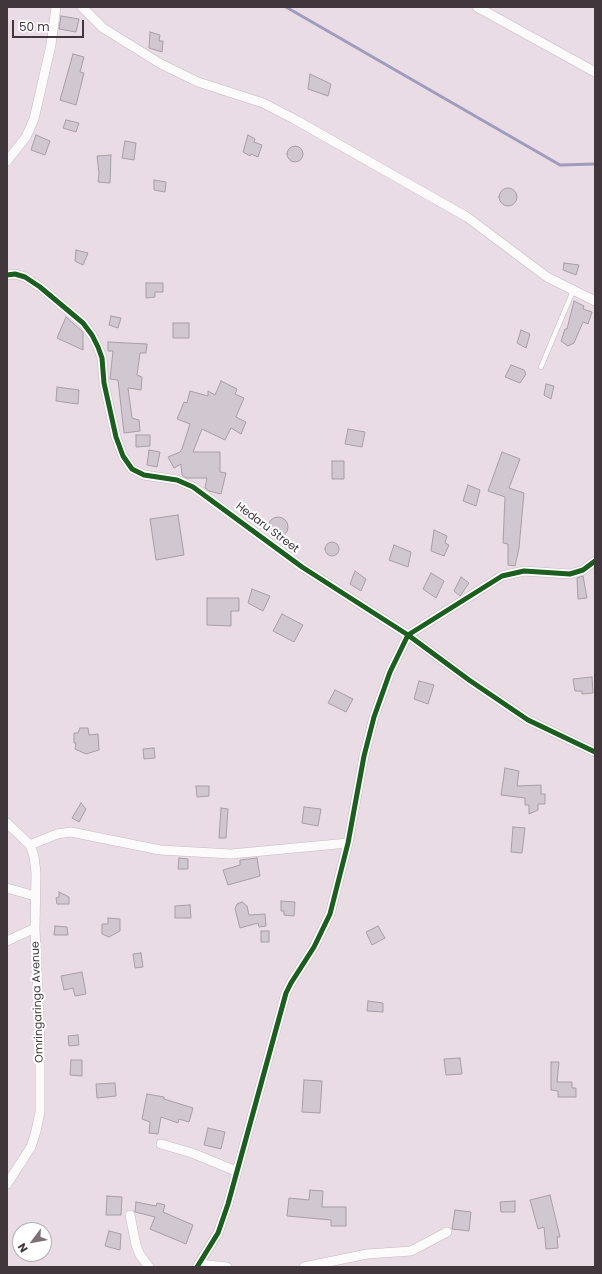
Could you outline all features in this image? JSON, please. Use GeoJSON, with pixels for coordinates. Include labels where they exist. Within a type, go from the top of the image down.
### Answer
{"type":"FeatureCollection","features":[{"type":"Feature","properties":{"kind":"street"},"geometry":{"type":"LineString","coordinates":[[7,161],[26,137],[34,119],[51,45],[56,7]]}},
{"type":"Feature","properties":{"kind":"street"},"geometry":{"type":"LineString","coordinates":[[82,7],[103,28],[161,64],[198,82],[263,103],[467,217],[547,277],[595,301]]}},
{"type":"Feature","properties":{"kind":"street"},"geometry":{"type":"LineString","coordinates":[[477,7],[595,72]]}},
{"type":"Feature","properties":{"kind":"street","name":"Hedaru Street"},"geometry":{"type":"LineString","coordinates":[[7,274],[16,274],[26,277],[83,322],[92,335],[102,358],[104,383],[116,437],[123,456],[132,469],[144,476],[177,480],[193,487],[302,567],[408,635],[469,680],[528,720],[560,737],[595,752]]}},
{"type":"Feature","properties":{"kind":"street"},"geometry":{"type":"LineString","coordinates":[[226,1267],[198,1265],[218,1233],[228,1204],[286,993],[290,983],[314,947],[330,914],[348,843],[364,756],[374,717],[390,672],[408,635],[502,576],[524,571],[570,574],[583,570],[595,562]]}},
{"type":"Feature","properties":{"kind":"street"},"geometry":{"type":"LineString","coordinates":[[7,822],[30,845],[57,834],[71,832],[160,850],[231,854],[348,843]]}},
{"type":"Feature","properties":{"kind":"street","name":"Omringaringa Avenue"},"geometry":{"type":"LineString","coordinates":[[7,1184],[31,1147],[40,1112],[40,1048],[35,928],[36,873],[34,856],[30,845]]}},
{"type":"Feature","properties":{"kind":"street"},"geometry":{"type":"LineString","coordinates":[[7,888],[35,896]]}},
{"type":"Feature","properties":{"kind":"street"},"geometry":{"type":"LineString","coordinates":[[7,941],[35,928]]}},
{"type":"Feature","properties":{"kind":"street"},"geometry":{"type":"LineString","coordinates":[[161,1144],[192,1153],[236,1171]]}},
{"type":"Feature","properties":{"kind":"street"},"geometry":{"type":"LineString","coordinates":[[130,1215],[136,1245],[140,1255],[149,1267]]}},
{"type":"Feature","properties":{"kind":"street"},"geometry":{"type":"LineString","coordinates":[[304,1267],[367,1254],[411,1251],[447,1232]]}},
{"type":"Feature","properties":{"kind":"lane"},"geometry":{"type":"LineString","coordinates":[[541,367],[573,291]]}},
{"type":"Feature","properties":{"kind":"building"},"geometry":{"type":"Polygon","coordinates":[[[61,16],[79,19],[76,32],[59,29],[61,16]]]}},
{"type":"Feature","properties":{"kind":"building"},"geometry":{"type":"Polygon","coordinates":[[[150,32],[160,35],[159,41],[163,41],[162,52],[149,48],[150,32]]]}},
{"type":"Feature","properties":{"kind":"building"},"geometry":{"type":"Polygon","coordinates":[[[73,54],[84,57],[80,72],[84,73],[76,105],[60,100],[73,54]]]}},
{"type":"Feature","properties":{"kind":"building"},"geometry":{"type":"Polygon","coordinates":[[[310,74],[331,84],[328,96],[308,89],[310,74]]]}},
{"type":"Feature","properties":{"kind":"building"},"geometry":{"type":"Polygon","coordinates":[[[66,120],[79,123],[76,132],[63,128],[66,120]]]}},
{"type":"Feature","properties":{"kind":"building"},"geometry":{"type":"Polygon","coordinates":[[[36,135],[50,141],[45,155],[31,150],[36,135]]]}},
{"type":"Feature","properties":{"kind":"building"},"geometry":{"type":"Polygon","coordinates":[[[248,135],[255,139],[254,142],[262,145],[258,157],[251,154],[250,156],[243,152],[248,135]]]}},
{"type":"Feature","properties":{"kind":"building"},"geometry":{"type":"Polygon","coordinates":[[[125,141],[136,143],[134,160],[122,158],[125,141]]]}},
{"type":"Feature","properties":{"kind":"building"},"geometry":{"type":"Polygon","coordinates":[[[295,146],[301,148],[303,154],[301,160],[295,162],[289,160],[287,154],[289,148],[295,146]]]}},
{"type":"Feature","properties":{"kind":"building"},"geometry":{"type":"Polygon","coordinates":[[[111,155],[110,183],[98,182],[99,173],[97,156],[111,155]]]}},
{"type":"Feature","properties":{"kind":"building"},"geometry":{"type":"Polygon","coordinates":[[[154,180],[166,182],[165,192],[154,190],[154,180]]]}},
{"type":"Feature","properties":{"kind":"building"},"geometry":{"type":"Polygon","coordinates":[[[508,188],[512,189],[516,193],[516,201],[512,205],[508,206],[504,205],[500,201],[499,197],[500,193],[504,189],[508,188]]]}},
{"type":"Feature","properties":{"kind":"building"},"geometry":{"type":"Polygon","coordinates":[[[76,250],[88,253],[83,265],[75,261],[76,250]]]}},
{"type":"Feature","properties":{"kind":"building"},"geometry":{"type":"Polygon","coordinates":[[[564,263],[579,265],[576,275],[563,270],[564,263]]]}},
{"type":"Feature","properties":{"kind":"building"},"geometry":{"type":"Polygon","coordinates":[[[146,283],[163,283],[163,292],[155,292],[155,297],[146,298],[146,283]]]}},
{"type":"Feature","properties":{"kind":"building"},"geometry":{"type":"Polygon","coordinates":[[[574,301],[584,306],[583,309],[592,312],[588,324],[583,322],[574,343],[568,346],[561,341],[565,329],[567,329],[574,301]]]}},
{"type":"Feature","properties":{"kind":"building"},"geometry":{"type":"Polygon","coordinates":[[[111,316],[121,318],[118,328],[109,325],[111,316]]]}},
{"type":"Feature","properties":{"kind":"building"},"geometry":{"type":"Polygon","coordinates":[[[66,317],[83,332],[83,350],[57,338],[66,317]]]}},
{"type":"Feature","properties":{"kind":"building"},"geometry":{"type":"Polygon","coordinates":[[[173,323],[189,323],[189,338],[173,338],[173,323]]]}},
{"type":"Feature","properties":{"kind":"building"},"geometry":{"type":"Polygon","coordinates":[[[521,330],[530,334],[526,348],[517,343],[521,330]]]}},
{"type":"Feature","properties":{"kind":"building"},"geometry":{"type":"Polygon","coordinates":[[[108,342],[147,344],[146,353],[140,353],[137,375],[142,377],[141,390],[128,388],[132,418],[139,420],[140,431],[124,433],[118,380],[110,379],[113,351],[108,351],[108,342]]]}},
{"type":"Feature","properties":{"kind":"building"},"geometry":{"type":"Polygon","coordinates":[[[511,365],[524,370],[526,374],[520,383],[505,377],[511,365]]]}},
{"type":"Feature","properties":{"kind":"building"},"geometry":{"type":"Polygon","coordinates":[[[221,381],[237,389],[235,394],[244,398],[236,417],[246,422],[241,434],[231,428],[225,440],[202,429],[193,452],[220,452],[220,472],[226,473],[221,494],[209,491],[205,488],[207,478],[186,478],[182,475],[181,464],[174,468],[168,457],[180,452],[182,449],[190,424],[177,419],[184,402],[187,403],[190,391],[208,396],[208,391],[215,395],[221,381]]]}},
{"type":"Feature","properties":{"kind":"building"},"geometry":{"type":"Polygon","coordinates":[[[546,384],[554,386],[551,399],[544,395],[546,384]]]}},
{"type":"Feature","properties":{"kind":"building"},"geometry":{"type":"Polygon","coordinates":[[[57,387],[79,390],[78,404],[56,401],[57,387]]]}},
{"type":"Feature","properties":{"kind":"building"},"geometry":{"type":"Polygon","coordinates":[[[348,429],[365,432],[362,447],[345,444],[348,429]]]}},
{"type":"Feature","properties":{"kind":"building"},"geometry":{"type":"Polygon","coordinates":[[[136,435],[150,435],[150,446],[136,447],[136,435]]]}},
{"type":"Feature","properties":{"kind":"building"},"geometry":{"type":"Polygon","coordinates":[[[149,450],[160,452],[157,467],[147,465],[149,450]]]}},
{"type":"Feature","properties":{"kind":"building"},"geometry":{"type":"Polygon","coordinates":[[[502,452],[520,459],[509,488],[524,493],[519,548],[515,566],[508,565],[508,544],[503,543],[505,497],[488,491],[502,452]]]}},
{"type":"Feature","properties":{"kind":"building"},"geometry":{"type":"Polygon","coordinates":[[[332,461],[344,461],[344,479],[332,479],[332,461]]]}},
{"type":"Feature","properties":{"kind":"building"},"geometry":{"type":"Polygon","coordinates":[[[468,485],[480,490],[476,506],[463,501],[468,485]]]}},
{"type":"Feature","properties":{"kind":"building"},"geometry":{"type":"Polygon","coordinates":[[[178,515],[184,555],[156,560],[150,519],[178,515]]]}},
{"type":"Feature","properties":{"kind":"building"},"geometry":{"type":"Polygon","coordinates":[[[278,517],[285,520],[288,527],[285,534],[278,537],[271,534],[268,527],[271,520],[278,517]]]}},
{"type":"Feature","properties":{"kind":"building"},"geometry":{"type":"Polygon","coordinates":[[[434,530],[447,536],[445,543],[449,545],[444,556],[431,551],[434,530]]]}},
{"type":"Feature","properties":{"kind":"building"},"geometry":{"type":"Polygon","coordinates":[[[329,542],[335,542],[339,546],[339,552],[335,556],[329,556],[325,552],[325,546],[329,542]]]}},
{"type":"Feature","properties":{"kind":"building"},"geometry":{"type":"Polygon","coordinates":[[[394,545],[411,552],[408,567],[389,560],[394,545]]]}},
{"type":"Feature","properties":{"kind":"building"},"geometry":{"type":"Polygon","coordinates":[[[355,571],[366,579],[361,591],[350,584],[355,571]]]}},
{"type":"Feature","properties":{"kind":"building"},"geometry":{"type":"Polygon","coordinates":[[[431,573],[444,581],[436,598],[423,589],[431,573]]]}},
{"type":"Feature","properties":{"kind":"building"},"geometry":{"type":"Polygon","coordinates":[[[583,576],[587,598],[578,599],[577,578],[583,576]]]}},
{"type":"Feature","properties":{"kind":"building"},"geometry":{"type":"Polygon","coordinates":[[[461,577],[469,583],[460,596],[454,591],[461,577]]]}},
{"type":"Feature","properties":{"kind":"building"},"geometry":{"type":"Polygon","coordinates":[[[252,589],[270,596],[263,611],[248,603],[252,589]]]}},
{"type":"Feature","properties":{"kind":"building"},"geometry":{"type":"Polygon","coordinates":[[[207,598],[239,598],[239,611],[231,611],[231,626],[207,625],[207,598]]]}},
{"type":"Feature","properties":{"kind":"building"},"geometry":{"type":"Polygon","coordinates":[[[282,614],[303,625],[294,642],[273,631],[282,614]]]}},
{"type":"Feature","properties":{"kind":"building"},"geometry":{"type":"Polygon","coordinates":[[[592,677],[593,693],[582,694],[582,691],[575,691],[573,679],[592,677]]]}},
{"type":"Feature","properties":{"kind":"building"},"geometry":{"type":"Polygon","coordinates":[[[419,681],[434,685],[428,704],[414,699],[419,681]]]}},
{"type":"Feature","properties":{"kind":"building"},"geometry":{"type":"Polygon","coordinates":[[[335,690],[353,699],[346,712],[328,703],[335,690]]]}},
{"type":"Feature","properties":{"kind":"building"},"geometry":{"type":"Polygon","coordinates":[[[80,728],[88,728],[89,735],[98,734],[99,750],[86,754],[75,749],[76,743],[74,743],[74,733],[78,733],[80,728]]]}},
{"type":"Feature","properties":{"kind":"building"},"geometry":{"type":"Polygon","coordinates":[[[154,748],[155,758],[144,759],[143,749],[154,748]]]}},
{"type":"Feature","properties":{"kind":"building"},"geometry":{"type":"Polygon","coordinates":[[[505,768],[519,771],[517,786],[541,785],[541,794],[545,794],[545,804],[538,804],[538,810],[529,814],[529,805],[525,805],[525,798],[501,795],[505,768]]]}},
{"type":"Feature","properties":{"kind":"building"},"geometry":{"type":"Polygon","coordinates":[[[196,786],[209,786],[209,796],[197,797],[196,786]]]}},
{"type":"Feature","properties":{"kind":"building"},"geometry":{"type":"Polygon","coordinates":[[[81,803],[86,809],[79,822],[72,818],[81,803]]]}},
{"type":"Feature","properties":{"kind":"building"},"geometry":{"type":"Polygon","coordinates":[[[304,807],[321,809],[318,826],[302,823],[304,807]]]}},
{"type":"Feature","properties":{"kind":"building"},"geometry":{"type":"Polygon","coordinates":[[[221,808],[228,809],[226,838],[219,838],[221,808]]]}},
{"type":"Feature","properties":{"kind":"building"},"geometry":{"type":"Polygon","coordinates":[[[513,827],[525,828],[522,853],[511,852],[513,827]]]}},
{"type":"Feature","properties":{"kind":"building"},"geometry":{"type":"Polygon","coordinates":[[[179,858],[188,859],[188,869],[178,869],[179,858]]]}},
{"type":"Feature","properties":{"kind":"building"},"geometry":{"type":"Polygon","coordinates":[[[257,858],[260,876],[228,885],[223,870],[240,865],[240,860],[257,858]]]}},
{"type":"Feature","properties":{"kind":"building"},"geometry":{"type":"Polygon","coordinates":[[[59,892],[69,897],[69,904],[57,904],[56,898],[59,897],[59,892]]]}},
{"type":"Feature","properties":{"kind":"building"},"geometry":{"type":"Polygon","coordinates":[[[281,901],[295,902],[294,916],[284,915],[284,911],[281,911],[281,901]]]}},
{"type":"Feature","properties":{"kind":"building"},"geometry":{"type":"Polygon","coordinates":[[[242,902],[247,906],[249,915],[265,914],[266,926],[259,927],[258,923],[240,928],[235,909],[237,904],[242,902]]]}},
{"type":"Feature","properties":{"kind":"building"},"geometry":{"type":"Polygon","coordinates":[[[190,905],[191,918],[175,918],[175,906],[190,905]]]}},
{"type":"Feature","properties":{"kind":"building"},"geometry":{"type":"Polygon","coordinates":[[[108,918],[120,919],[120,931],[109,937],[102,934],[102,924],[108,924],[108,918]]]}},
{"type":"Feature","properties":{"kind":"building"},"geometry":{"type":"Polygon","coordinates":[[[55,926],[67,927],[68,935],[54,935],[55,926]]]}},
{"type":"Feature","properties":{"kind":"building"},"geometry":{"type":"Polygon","coordinates":[[[378,926],[385,938],[372,945],[366,932],[378,926]]]}},
{"type":"Feature","properties":{"kind":"building"},"geometry":{"type":"Polygon","coordinates":[[[261,931],[269,931],[269,942],[261,942],[261,931]]]}},
{"type":"Feature","properties":{"kind":"building"},"geometry":{"type":"Polygon","coordinates":[[[141,953],[143,967],[135,968],[133,954],[141,953]]]}},
{"type":"Feature","properties":{"kind":"building"},"geometry":{"type":"Polygon","coordinates":[[[82,972],[86,994],[75,996],[73,988],[64,990],[61,976],[82,972]]]}},
{"type":"Feature","properties":{"kind":"building"},"geometry":{"type":"Polygon","coordinates":[[[368,1001],[383,1003],[383,1012],[367,1011],[368,1001]]]}},
{"type":"Feature","properties":{"kind":"building"},"geometry":{"type":"Polygon","coordinates":[[[78,1035],[79,1045],[69,1046],[68,1036],[78,1035]]]}},
{"type":"Feature","properties":{"kind":"building"},"geometry":{"type":"Polygon","coordinates":[[[460,1058],[462,1074],[446,1075],[444,1059],[460,1058]]]}},
{"type":"Feature","properties":{"kind":"building"},"geometry":{"type":"Polygon","coordinates":[[[71,1060],[82,1060],[82,1076],[70,1075],[71,1060]]]}},
{"type":"Feature","properties":{"kind":"building"},"geometry":{"type":"Polygon","coordinates":[[[551,1062],[559,1062],[557,1082],[572,1082],[572,1088],[576,1088],[576,1097],[558,1097],[558,1091],[551,1090],[551,1062]]]}},
{"type":"Feature","properties":{"kind":"building"},"geometry":{"type":"Polygon","coordinates":[[[304,1080],[322,1081],[320,1113],[302,1112],[304,1080]]]}},
{"type":"Feature","properties":{"kind":"building"},"geometry":{"type":"Polygon","coordinates":[[[115,1083],[116,1096],[97,1098],[96,1084],[115,1083]]]}},
{"type":"Feature","properties":{"kind":"building"},"geometry":{"type":"Polygon","coordinates":[[[147,1094],[164,1097],[164,1099],[193,1108],[189,1122],[179,1119],[178,1123],[161,1117],[158,1134],[149,1133],[150,1122],[142,1119],[147,1094]]]}},
{"type":"Feature","properties":{"kind":"building"},"geometry":{"type":"Polygon","coordinates":[[[208,1128],[225,1132],[221,1149],[204,1145],[208,1128]]]}},
{"type":"Feature","properties":{"kind":"building"},"geometry":{"type":"Polygon","coordinates":[[[310,1190],[323,1191],[322,1207],[346,1207],[346,1226],[331,1226],[331,1220],[287,1216],[289,1198],[309,1200],[310,1190]]]}},
{"type":"Feature","properties":{"kind":"building"},"geometry":{"type":"Polygon","coordinates":[[[550,1195],[560,1237],[557,1237],[558,1248],[546,1249],[544,1227],[538,1229],[530,1200],[550,1195]]]}},
{"type":"Feature","properties":{"kind":"building"},"geometry":{"type":"Polygon","coordinates":[[[107,1196],[122,1197],[121,1215],[106,1215],[107,1196]]]}},
{"type":"Feature","properties":{"kind":"building"},"geometry":{"type":"Polygon","coordinates":[[[515,1201],[515,1212],[501,1212],[500,1202],[515,1201]]]}},
{"type":"Feature","properties":{"kind":"building"},"geometry":{"type":"Polygon","coordinates":[[[136,1202],[156,1206],[157,1203],[165,1205],[163,1212],[193,1225],[186,1244],[150,1229],[155,1217],[135,1212],[136,1202]]]}},
{"type":"Feature","properties":{"kind":"building"},"geometry":{"type":"Polygon","coordinates":[[[455,1210],[471,1212],[469,1231],[452,1229],[455,1210]]]}},
{"type":"Feature","properties":{"kind":"building"},"geometry":{"type":"Polygon","coordinates":[[[109,1231],[121,1234],[120,1250],[105,1246],[109,1231]]]}},
{"type":"Feature","properties":{"kind":"waterway"},"geometry":{"type":"LineString","coordinates":[[286,7],[560,165],[595,164]]}},
{"type":"Feature","properties":{"kind":"cycle path"},"geometry":{"type":"LineString","coordinates":[[7,275],[15,274],[25,277],[40,287],[83,323],[92,335],[102,358],[104,383],[116,437],[123,456],[132,469],[144,475],[177,480],[193,487],[302,567],[408,635],[469,680],[528,720],[595,752]]}},
{"type":"Feature","properties":{"kind":"cycle path"},"geometry":{"type":"LineString","coordinates":[[197,1267],[218,1233],[228,1204],[286,993],[314,947],[330,914],[348,843],[364,756],[374,717],[390,672],[408,635],[502,576],[524,571],[570,574],[583,570],[595,561]]}}]}
